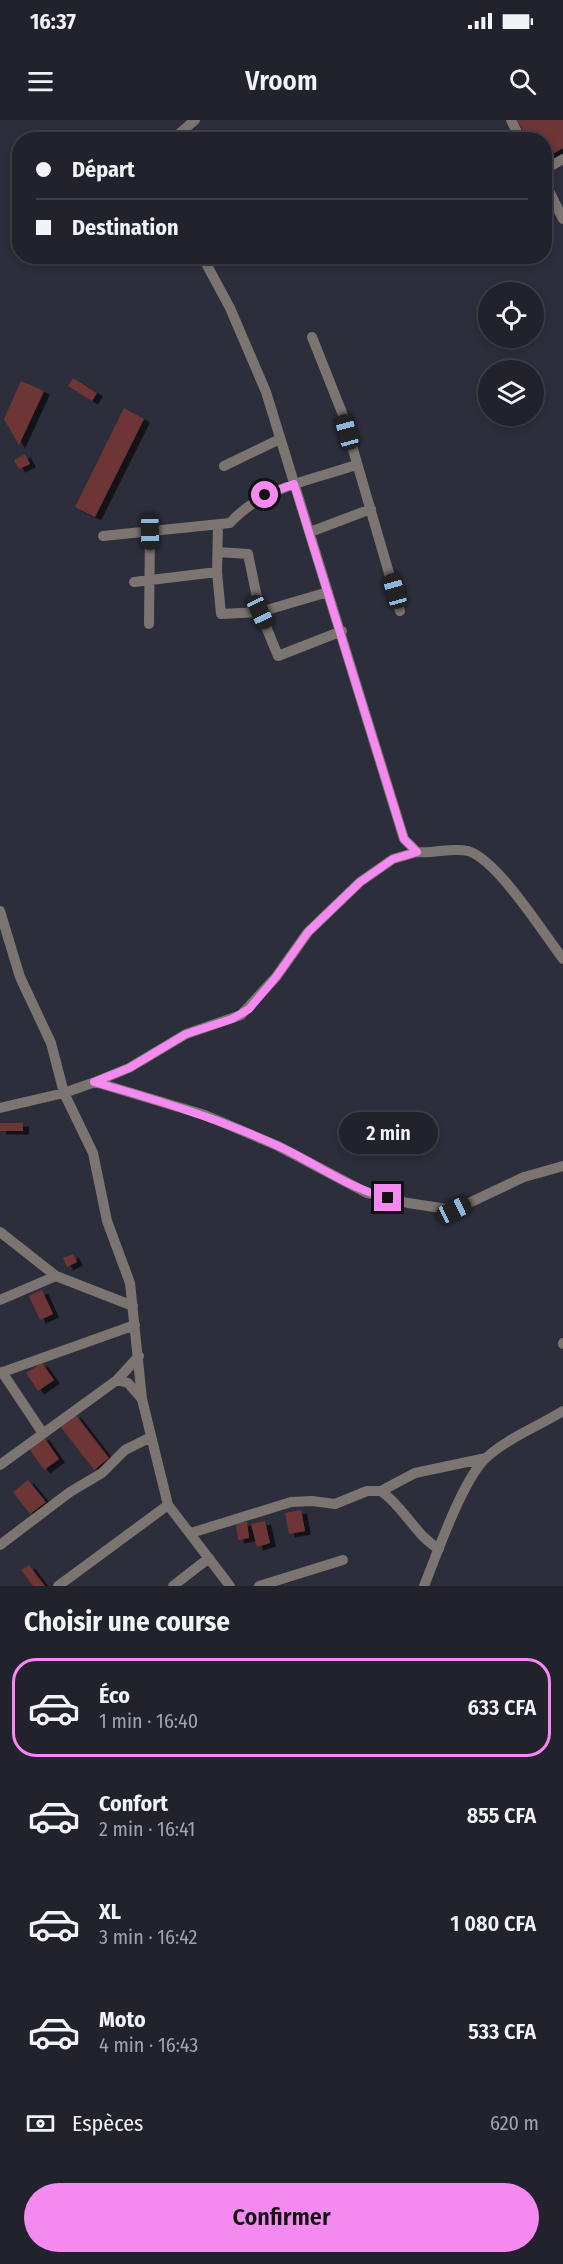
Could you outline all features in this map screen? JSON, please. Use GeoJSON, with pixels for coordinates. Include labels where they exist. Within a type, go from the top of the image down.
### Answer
{"type":"FeatureCollection","features":[{"type":"Feature","properties":{"kind":"street"},"geometry":{"type":"LineString","coordinates":[[181,132],[195,120]]}},
{"type":"Feature","properties":{"kind":"street"},"geometry":{"type":"LineString","coordinates":[[552,197],[563,219]]}},
{"type":"Feature","properties":{"kind":"street"},"geometry":{"type":"LineString","coordinates":[[206,264],[230,308],[266,392],[342,631],[404,839],[417,852]]}},
{"type":"Feature","properties":{"kind":"street"},"geometry":{"type":"LineString","coordinates":[[312,338],[343,415],[400,611]]}},
{"type":"Feature","properties":{"kind":"street"},"geometry":{"type":"LineString","coordinates":[[224,466],[280,439]]}},
{"type":"Feature","properties":{"kind":"street"},"geometry":{"type":"LineString","coordinates":[[103,537],[230,523],[241,510],[265,495],[356,465]]}},
{"type":"Feature","properties":{"kind":"street"},"geometry":{"type":"LineString","coordinates":[[310,532],[371,509]]}},
{"type":"Feature","properties":{"kind":"street"},"geometry":{"type":"LineString","coordinates":[[218,525],[217,572],[220,614],[260,612],[328,592]]}},
{"type":"Feature","properties":{"kind":"street"},"geometry":{"type":"LineString","coordinates":[[149,624],[150,532]]}},
{"type":"Feature","properties":{"kind":"street"},"geometry":{"type":"LineString","coordinates":[[218,552],[248,554],[260,612],[278,656],[342,631]]}},
{"type":"Feature","properties":{"kind":"street"},"geometry":{"type":"LineString","coordinates":[[134,582],[217,572]]}},
{"type":"Feature","properties":{"kind":"street"},"geometry":{"type":"LineString","coordinates":[[0,1108],[64,1093],[94,1082],[129,1068],[186,1034],[232,1019],[249,1009],[276,977],[308,932],[360,882],[393,859],[417,852],[464,850],[479,857],[511,888],[563,959]]}},
{"type":"Feature","properties":{"kind":"street"},"geometry":{"type":"LineString","coordinates":[[0,911],[20,977],[51,1043],[64,1093],[93,1154],[106,1214],[130,1283],[142,1399],[168,1505],[230,1586]]}},
{"type":"Feature","properties":{"kind":"street"},"geometry":{"type":"LineString","coordinates":[[94,1082],[206,1115],[278,1146],[367,1193],[408,1203],[454,1210],[524,1178],[563,1166]]}},
{"type":"Feature","properties":{"kind":"street"},"geometry":{"type":"LineString","coordinates":[[0,1232],[56,1276],[133,1306]]}},
{"type":"Feature","properties":{"kind":"street"},"geometry":{"type":"LineString","coordinates":[[0,1300],[56,1276]]}},
{"type":"Feature","properties":{"kind":"street"},"geometry":{"type":"LineString","coordinates":[[42,1432],[1,1373],[135,1325]]}},
{"type":"Feature","properties":{"kind":"street"},"geometry":{"type":"LineString","coordinates":[[0,1465],[42,1432],[117,1380],[139,1356]]}},
{"type":"Feature","properties":{"kind":"street"},"geometry":{"type":"LineString","coordinates":[[117,1380],[128,1383],[142,1399]]}},
{"type":"Feature","properties":{"kind":"street"},"geometry":{"type":"LineString","coordinates":[[191,1533],[291,1502],[312,1501],[335,1504],[367,1491],[381,1491],[415,1473],[486,1458],[563,1412]]}},
{"type":"Feature","properties":{"kind":"street"},"geometry":{"type":"LineString","coordinates":[[0,1545],[70,1492],[102,1473],[125,1450],[151,1437]]}},
{"type":"Feature","properties":{"kind":"street"},"geometry":{"type":"LineString","coordinates":[[423,1586],[454,1512],[486,1458]]}},
{"type":"Feature","properties":{"kind":"street"},"geometry":{"type":"LineString","coordinates":[[381,1491],[397,1503],[425,1538],[439,1549]]}},
{"type":"Feature","properties":{"kind":"street"},"geometry":{"type":"LineString","coordinates":[[58,1586],[168,1505]]}},
{"type":"Feature","properties":{"kind":"street"},"geometry":{"type":"LineString","coordinates":[[173,1586],[209,1558]]}},
{"type":"Feature","properties":{"kind":"street"},"geometry":{"type":"LineString","coordinates":[[259,1586],[343,1560]]}},
{"type":"Feature","properties":{"kind":"building"},"geometry":{"type":"Polygon","coordinates":[[[517,120],[563,120],[563,148],[552,154],[552,132],[524,132],[517,120]]]}},
{"type":"Feature","properties":{"kind":"building"},"geometry":{"type":"Polygon","coordinates":[[[73,378],[97,393],[92,401],[68,386],[73,378]]]}},
{"type":"Feature","properties":{"kind":"building"},"geometry":{"type":"Polygon","coordinates":[[[21,381],[44,391],[19,445],[4,419],[21,381]]]}},
{"type":"Feature","properties":{"kind":"building"},"geometry":{"type":"Polygon","coordinates":[[[124,408],[144,419],[95,517],[75,507],[124,408]]]}},
{"type":"Feature","properties":{"kind":"building"},"geometry":{"type":"Polygon","coordinates":[[[25,454],[30,464],[19,469],[14,460],[25,454]]]}},
{"type":"Feature","properties":{"kind":"building"},"geometry":{"type":"Polygon","coordinates":[[[0,1123],[23,1123],[23,1131],[0,1131],[0,1123]]]}},
{"type":"Feature","properties":{"kind":"building"},"geometry":{"type":"Polygon","coordinates":[[[73,1254],[77,1262],[67,1267],[63,1258],[73,1254]]]}},
{"type":"Feature","properties":{"kind":"building"},"geometry":{"type":"Polygon","coordinates":[[[42,1290],[53,1314],[40,1320],[29,1296],[42,1290]]]}},
{"type":"Feature","properties":{"kind":"building"},"geometry":{"type":"Polygon","coordinates":[[[42,1363],[54,1380],[38,1391],[26,1373],[42,1363]]]}},
{"type":"Feature","properties":{"kind":"building"},"geometry":{"type":"Polygon","coordinates":[[[75,1414],[109,1458],[94,1470],[60,1426],[75,1414]]]}},
{"type":"Feature","properties":{"kind":"building"},"geometry":{"type":"Polygon","coordinates":[[[43,1436],[59,1459],[44,1470],[28,1447],[43,1436]]]}},
{"type":"Feature","properties":{"kind":"building"},"geometry":{"type":"Polygon","coordinates":[[[28,1480],[46,1502],[30,1514],[13,1492],[28,1480]]]}},
{"type":"Feature","properties":{"kind":"building"},"geometry":{"type":"Polygon","coordinates":[[[301,1510],[305,1531],[289,1534],[285,1513],[301,1510]]]}},
{"type":"Feature","properties":{"kind":"building"},"geometry":{"type":"Polygon","coordinates":[[[265,1521],[270,1543],[257,1547],[251,1524],[265,1521]]]}},
{"type":"Feature","properties":{"kind":"building"},"geometry":{"type":"Polygon","coordinates":[[[247,1522],[249,1538],[238,1540],[236,1523],[247,1522]]]}},
{"type":"Feature","properties":{"kind":"building"},"geometry":{"type":"Polygon","coordinates":[[[29,1565],[45,1586],[33,1586],[21,1570],[29,1565]]]}},
{"type":"Feature","properties":{"kind":"route"},"geometry":{"type":"LineString","coordinates":[[265,495],[294,484],[342,631],[404,839],[410,848],[417,852],[393,859],[360,882],[299,942],[276,977],[249,1009],[241,1015],[186,1034],[129,1068],[94,1082],[206,1115],[278,1146],[367,1193],[388,1198]]}}]}
